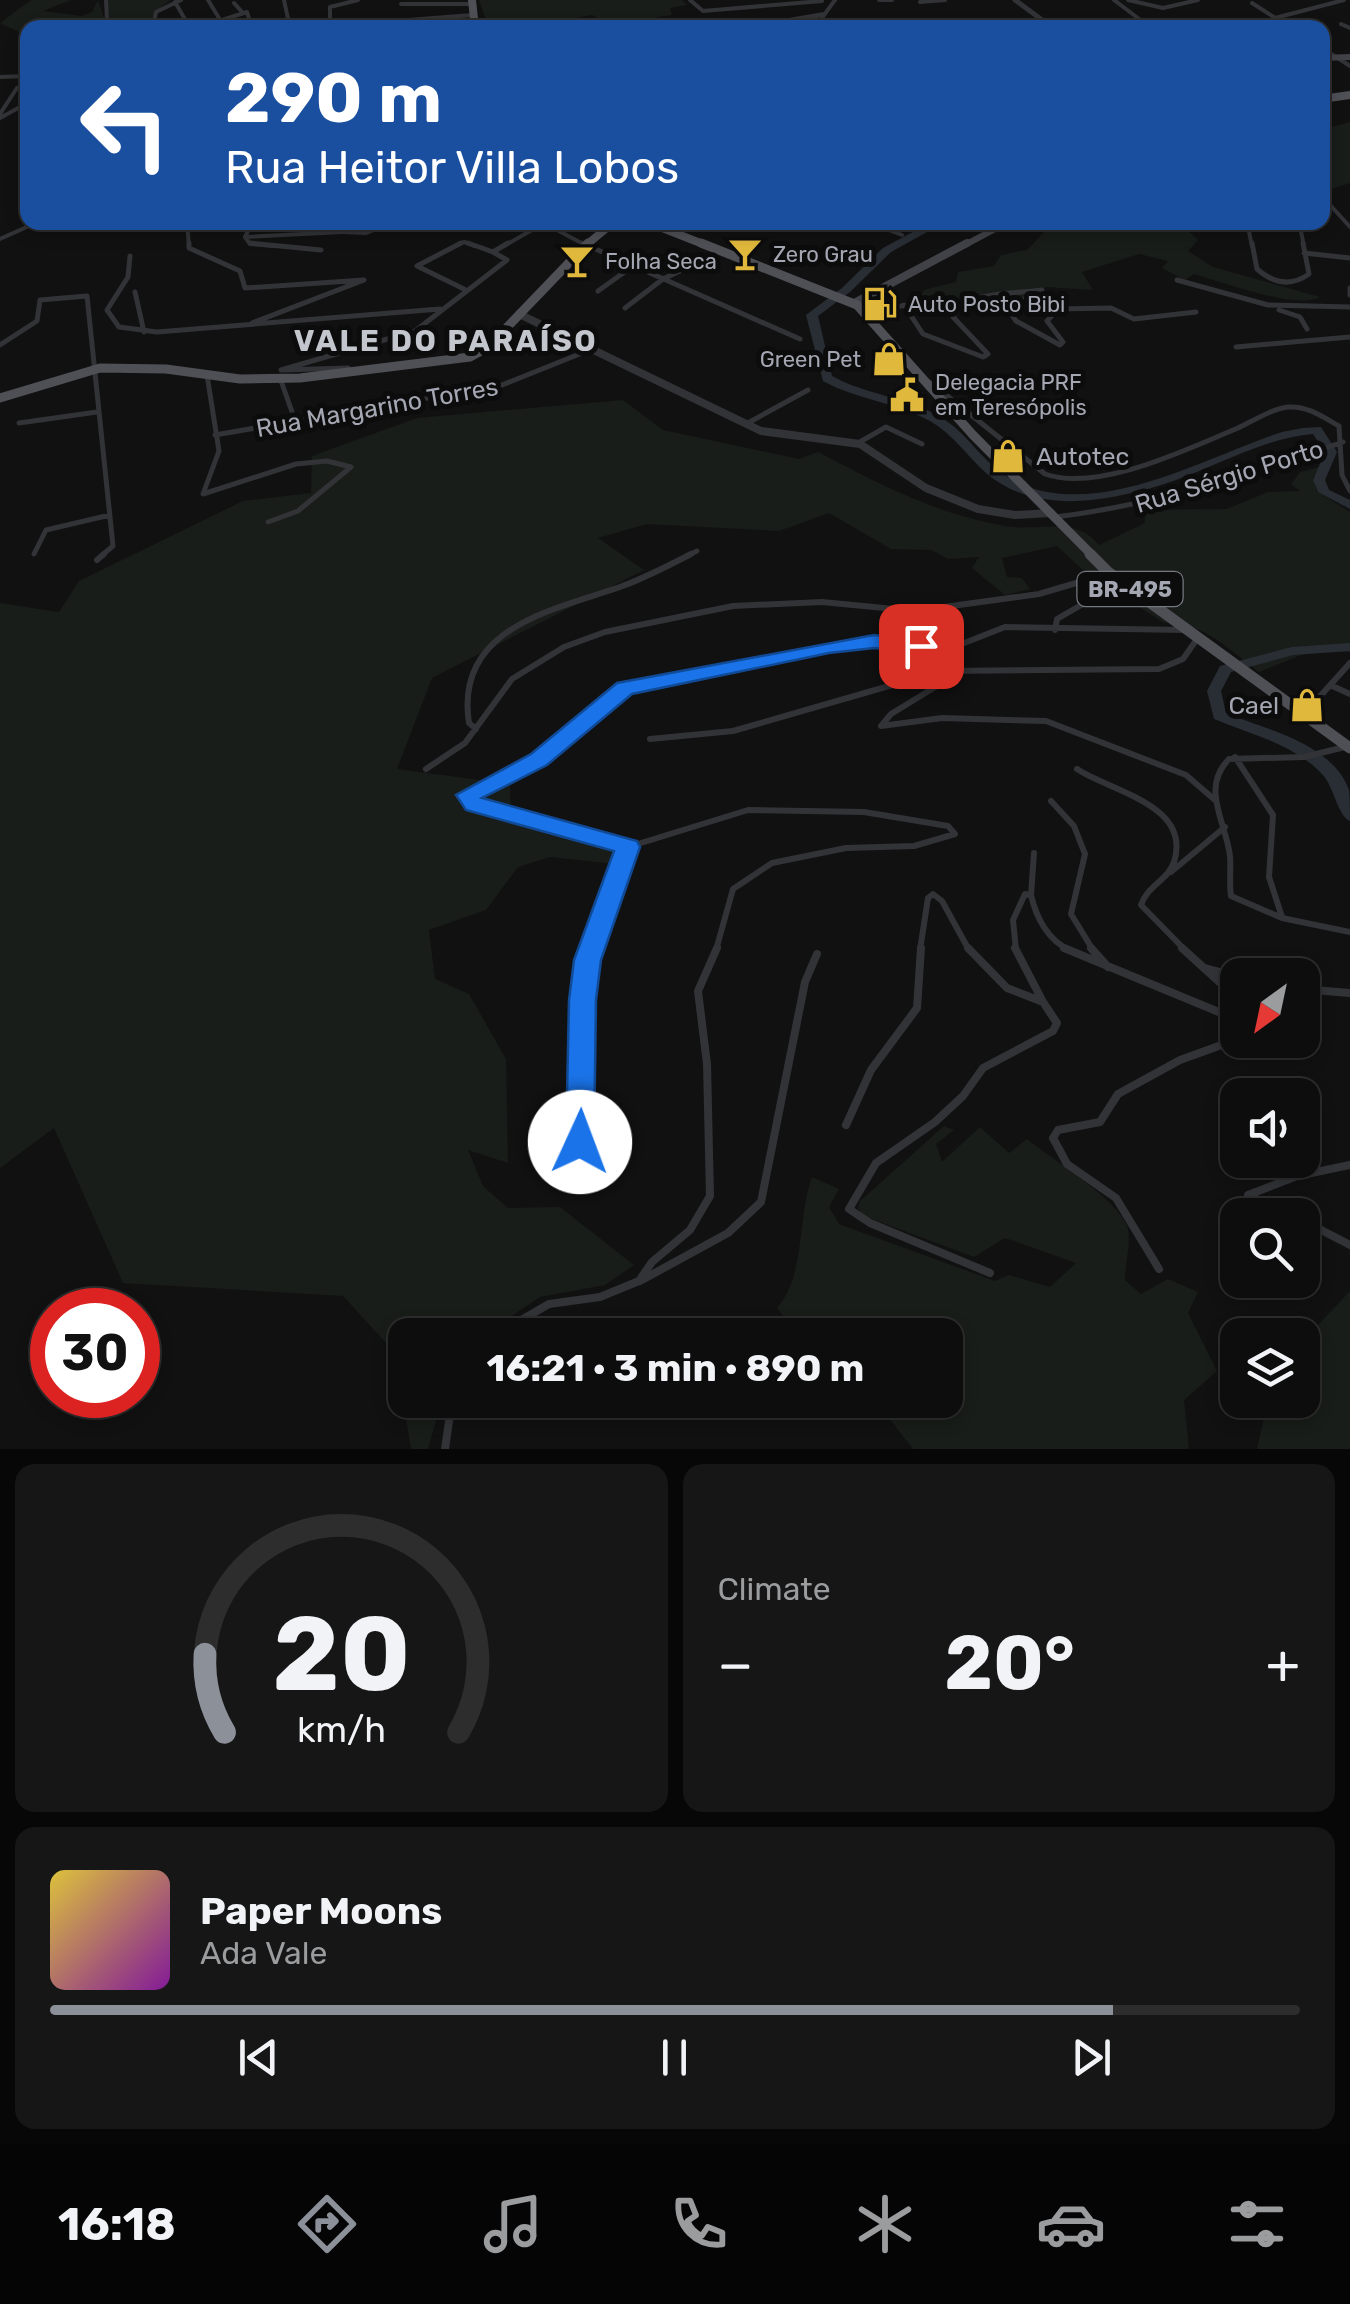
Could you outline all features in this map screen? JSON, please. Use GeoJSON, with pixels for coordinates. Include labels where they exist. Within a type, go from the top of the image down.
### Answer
{"type":"FeatureCollection","features":[{"type":"Feature","properties":{"kind":"main road"},"geometry":{"type":"LineString","coordinates":[[472,2],[474,20]]}},
{"type":"Feature","properties":{"kind":"main road"},"geometry":{"type":"LineString","coordinates":[[1330,58],[1350,57]]}},
{"type":"Feature","properties":{"kind":"main road"},"geometry":{"type":"LineString","coordinates":[[0,398],[92,369],[166,369],[280,378],[476,356],[604,230]]}},
{"type":"Feature","properties":{"kind":"main road","name":"BR-495"},"geometry":{"type":"LineString","coordinates":[[667,230],[850,302],[1108,572],[1349,747]]}},
{"type":"Feature","properties":{"kind":"main road"},"geometry":{"type":"LineString","coordinates":[[850,302],[879,292],[989,230]]}},
{"type":"Feature","properties":{"kind":"main road"},"geometry":{"type":"LineString","coordinates":[[865,316],[879,292]]}},
{"type":"Feature","properties":{"kind":"street"},"geometry":{"type":"LineString","coordinates":[[208,0],[222,20],[242,12],[248,13],[250,20]]}},
{"type":"Feature","properties":{"kind":"street"},"geometry":{"type":"LineString","coordinates":[[330,20],[330,7],[358,0]]}},
{"type":"Feature","properties":{"kind":"street"},"geometry":{"type":"LineString","coordinates":[[690,0],[701,11],[821,0],[830,8]]}},
{"type":"Feature","properties":{"kind":"street"},"geometry":{"type":"LineString","coordinates":[[732,0],[738,8]]}},
{"type":"Feature","properties":{"kind":"street"},"geometry":{"type":"LineString","coordinates":[[820,20],[835,0]]}},
{"type":"Feature","properties":{"kind":"street"},"geometry":{"type":"LineString","coordinates":[[880,0],[892,0]]}},
{"type":"Feature","properties":{"kind":"street"},"geometry":{"type":"LineString","coordinates":[[920,2],[945,0]]}},
{"type":"Feature","properties":{"kind":"street"},"geometry":{"type":"LineString","coordinates":[[1015,0],[1041,20]]}},
{"type":"Feature","properties":{"kind":"street"},"geometry":{"type":"LineString","coordinates":[[1114,0],[1141,20]]}},
{"type":"Feature","properties":{"kind":"street"},"geometry":{"type":"LineString","coordinates":[[1128,0],[1138,6],[1162,7],[1198,0]]}},
{"type":"Feature","properties":{"kind":"street"},"geometry":{"type":"LineString","coordinates":[[1275,18],[1342,0],[1350,5]]}},
{"type":"Feature","properties":{"kind":"street"},"geometry":{"type":"LineString","coordinates":[[154,20],[156,12],[178,1]]}},
{"type":"Feature","properties":{"kind":"street"},"geometry":{"type":"LineString","coordinates":[[401,4],[472,2]]}},
{"type":"Feature","properties":{"kind":"street"},"geometry":{"type":"LineString","coordinates":[[234,3],[242,12]]}},
{"type":"Feature","properties":{"kind":"street"},"geometry":{"type":"LineString","coordinates":[[1252,3],[1278,20]]}},
{"type":"Feature","properties":{"kind":"street"},"geometry":{"type":"LineString","coordinates":[[408,20],[473,15]]}},
{"type":"Feature","properties":{"kind":"street"},"geometry":{"type":"LineString","coordinates":[[792,20],[824,15]]}},
{"type":"Feature","properties":{"kind":"street"},"geometry":{"type":"LineString","coordinates":[[810,20],[824,15]]}},
{"type":"Feature","properties":{"kind":"street"},"geometry":{"type":"LineString","coordinates":[[1341,24],[1350,28]]}},
{"type":"Feature","properties":{"kind":"street"},"geometry":{"type":"LineString","coordinates":[[1330,53],[1350,66]]}},
{"type":"Feature","properties":{"kind":"street"},"geometry":{"type":"LineString","coordinates":[[0,114],[20,86]]}},
{"type":"Feature","properties":{"kind":"street"},"geometry":{"type":"LineString","coordinates":[[0,114],[20,106]]}},
{"type":"Feature","properties":{"kind":"street"},"geometry":{"type":"LineString","coordinates":[[1330,205],[1350,227]]}},
{"type":"Feature","properties":{"kind":"street"},"geometry":{"type":"LineString","coordinates":[[188,230],[189,248],[240,271],[245,288],[364,280],[251,324]]}},
{"type":"Feature","properties":{"kind":"street"},"geometry":{"type":"LineString","coordinates":[[245,237],[248,230]]}},
{"type":"Feature","properties":{"kind":"street"},"geometry":{"type":"LineString","coordinates":[[245,237],[374,230]]}},
{"type":"Feature","properties":{"kind":"street"},"geometry":{"type":"LineString","coordinates":[[493,252],[532,230]]}},
{"type":"Feature","properties":{"kind":"street"},"geometry":{"type":"LineString","coordinates":[[556,230],[800,340]]}},
{"type":"Feature","properties":{"kind":"street"},"geometry":{"type":"LineString","coordinates":[[889,230],[902,235]]}},
{"type":"Feature","properties":{"kind":"street"},"geometry":{"type":"LineString","coordinates":[[1249,230],[1257,270],[1266,277],[1295,282],[1307,277],[1300,230]]}},
{"type":"Feature","properties":{"kind":"street"},"geometry":{"type":"LineString","coordinates":[[245,237],[250,244],[321,250]]}},
{"type":"Feature","properties":{"kind":"street"},"geometry":{"type":"LineString","coordinates":[[404,367],[281,370],[415,331],[434,320],[464,289],[506,260],[464,242],[417,266],[464,289]]}},
{"type":"Feature","properties":{"kind":"street"},"geometry":{"type":"LineString","coordinates":[[625,308],[664,279],[720,252]]}},
{"type":"Feature","properties":{"kind":"street"},"geometry":{"type":"LineString","coordinates":[[1304,253],[1350,258]]}},
{"type":"Feature","properties":{"kind":"street"},"geometry":{"type":"LineString","coordinates":[[106,310],[128,276],[130,256]]}},
{"type":"Feature","properties":{"kind":"street"},"geometry":{"type":"LineString","coordinates":[[598,291],[634,266]]}},
{"type":"Feature","properties":{"kind":"street"},"geometry":{"type":"LineString","coordinates":[[1177,280],[1300,317],[1307,330]]}},
{"type":"Feature","properties":{"kind":"street"},"geometry":{"type":"LineString","coordinates":[[1350,288],[1350,296]]}},
{"type":"Feature","properties":{"kind":"street"},"geometry":{"type":"LineString","coordinates":[[865,316],[904,305],[907,322],[916,330],[984,357],[988,354],[958,327],[954,317],[959,306],[975,299],[1043,290],[1013,305],[1010,312],[1016,321],[1060,345],[1063,342],[1047,321],[1058,310],[1111,308],[1134,319],[1196,312]]}},
{"type":"Feature","properties":{"kind":"street"},"geometry":{"type":"LineString","coordinates":[[135,292],[144,332]]}},
{"type":"Feature","properties":{"kind":"street"},"geometry":{"type":"LineString","coordinates":[[0,345],[37,321],[40,300],[87,296],[112,550],[96,560]]}},
{"type":"Feature","properties":{"kind":"street"},"geometry":{"type":"LineString","coordinates":[[1254,302],[1302,309],[1350,308]]}},
{"type":"Feature","properties":{"kind":"street"},"geometry":{"type":"LineString","coordinates":[[106,310],[119,327],[144,332],[440,310]]}},
{"type":"Feature","properties":{"kind":"street"},"geometry":{"type":"LineString","coordinates":[[89,312],[106,310]]}},
{"type":"Feature","properties":{"kind":"street"},"geometry":{"type":"LineString","coordinates":[[520,314],[746,424],[783,436],[826,436],[858,443],[944,498],[1021,516],[1050,511]]}},
{"type":"Feature","properties":{"kind":"street"},"geometry":{"type":"LineString","coordinates":[[1236,347],[1350,337]]}},
{"type":"Feature","properties":{"kind":"street","name":"Rua Margarino Torres"},"geometry":{"type":"LineString","coordinates":[[215,435],[502,385],[592,349]]}},
{"type":"Feature","properties":{"kind":"street"},"geometry":{"type":"LineString","coordinates":[[207,375],[219,454],[202,489],[207,496],[248,478],[301,466],[340,462],[351,467],[298,511],[268,522]]}},
{"type":"Feature","properties":{"kind":"street"},"geometry":{"type":"LineString","coordinates":[[280,378],[296,423]]}},
{"type":"Feature","properties":{"kind":"street"},"geometry":{"type":"LineString","coordinates":[[930,383],[1037,468],[1062,480],[1083,480],[1173,455],[1288,407],[1329,417],[1340,426],[1342,475],[1350,492]]}},
{"type":"Feature","properties":{"kind":"street"},"geometry":{"type":"LineString","coordinates":[[746,424],[808,390]]}},
{"type":"Feature","properties":{"kind":"street"},"geometry":{"type":"LineString","coordinates":[[18,423],[97,412]]}},
{"type":"Feature","properties":{"kind":"street"},"geometry":{"type":"LineString","coordinates":[[858,443],[886,427],[922,444]]}},
{"type":"Feature","properties":{"kind":"street","name":"Rua Sérgio Porto"},"geometry":{"type":"LineString","coordinates":[[1050,511],[1181,495],[1339,442]]}},
{"type":"Feature","properties":{"kind":"street"},"geometry":{"type":"LineString","coordinates":[[34,554],[37,541],[51,527],[110,516]]}},
{"type":"Feature","properties":{"kind":"street"},"geometry":{"type":"LineString","coordinates":[[476,729],[469,723],[467,704],[470,678],[485,650],[559,604],[622,586],[697,551]]}},
{"type":"Feature","properties":{"kind":"street"},"geometry":{"type":"LineString","coordinates":[[426,769],[453,754],[509,682],[564,648],[605,632],[698,611],[807,602],[915,611],[1039,594],[1076,582],[1096,588],[1095,597],[1057,620],[1055,630]]}},
{"type":"Feature","properties":{"kind":"street"},"geometry":{"type":"LineString","coordinates":[[639,1281],[652,1262],[690,1230],[710,1196],[707,1064],[698,992],[720,942],[734,890],[772,862],[846,848],[914,846],[952,838],[953,830],[864,812],[748,810],[628,847],[474,805],[468,795],[539,760],[629,687],[850,644],[954,647],[1000,628],[1186,630]]}},
{"type":"Feature","properties":{"kind":"street"},"geometry":{"type":"LineString","coordinates":[[650,739],[734,731],[951,670],[1160,669],[1183,659],[1198,638]]}},
{"type":"Feature","properties":{"kind":"street"},"geometry":{"type":"LineString","coordinates":[[954,647],[951,670],[938,689],[891,714],[881,726],[942,718],[1046,722],[1186,774],[1216,800]]}},
{"type":"Feature","properties":{"kind":"street"},"geometry":{"type":"LineString","coordinates":[[1304,714],[1350,663]]}},
{"type":"Feature","properties":{"kind":"street"},"geometry":{"type":"LineString","coordinates":[[1330,685],[1350,694]]}},
{"type":"Feature","properties":{"kind":"street"},"geometry":{"type":"LineString","coordinates":[[1349,747],[1310,756],[1226,760],[1218,771],[1216,800],[1230,852],[1229,893],[1282,918],[1350,932]]}},
{"type":"Feature","properties":{"kind":"street"},"geometry":{"type":"LineString","coordinates":[[1235,758],[1274,815],[1269,877],[1282,918]]}},
{"type":"Feature","properties":{"kind":"street"},"geometry":{"type":"LineString","coordinates":[[1077,770],[1096,784],[1152,806],[1168,818],[1179,839],[1170,872]]}},
{"type":"Feature","properties":{"kind":"street"},"geometry":{"type":"LineString","coordinates":[[1051,801],[1080,832],[1088,860],[1070,907],[1073,918],[1110,970]]}},
{"type":"Feature","properties":{"kind":"street"},"geometry":{"type":"LineString","coordinates":[[1220,983],[1147,916],[1141,904],[1144,893],[1224,827]]}},
{"type":"Feature","properties":{"kind":"street"},"geometry":{"type":"LineString","coordinates":[[580,1142],[582,1000],[588,960],[628,847]]}},
{"type":"Feature","properties":{"kind":"street"},"geometry":{"type":"LineString","coordinates":[[1034,853],[1031,895],[1035,912],[1057,945],[1220,1013]]}},
{"type":"Feature","properties":{"kind":"street"},"geometry":{"type":"LineString","coordinates":[[846,1126],[871,1070],[917,1008],[916,978],[928,898],[936,894],[942,900],[984,973],[1017,993],[1043,1002]]}},
{"type":"Feature","properties":{"kind":"street"},"geometry":{"type":"LineString","coordinates":[[990,1273],[870,1223],[850,1209],[876,1162],[935,1122],[963,1096],[983,1068],[1053,1031],[1057,1023],[1020,962],[1012,922],[1023,896],[1031,895]]}},
{"type":"Feature","properties":{"kind":"street"},"geometry":{"type":"LineString","coordinates":[[525,1318],[549,1304],[600,1297],[639,1281],[728,1233],[761,1202],[805,982],[816,954]]}},
{"type":"Feature","properties":{"kind":"street"},"geometry":{"type":"LineString","coordinates":[[1203,967],[1220,972]]}},
{"type":"Feature","properties":{"kind":"street"},"geometry":{"type":"LineString","coordinates":[[1320,991],[1350,994]]}},
{"type":"Feature","properties":{"kind":"street"},"geometry":{"type":"LineString","coordinates":[[1159,1269],[1116,1198],[1067,1164],[1053,1138],[1058,1130],[1100,1122],[1118,1094],[1180,1060],[1220,1046]]}},
{"type":"Feature","properties":{"kind":"street"},"geometry":{"type":"LineString","coordinates":[[1252,1198],[1248,1196],[1297,1176],[1350,1166]]}},
{"type":"Feature","properties":{"kind":"street"},"geometry":{"type":"LineString","coordinates":[[1320,1229],[1350,1245]]}},
{"type":"Feature","properties":{"kind":"street"},"geometry":{"type":"LineString","coordinates":[[445,1449],[449,1418]]}},
{"type":"Feature","properties":{"kind":"shaded area"},"geometry":{"type":"Polygon","coordinates":[[[31,0],[71,0],[43,11],[82,16],[92,12],[98,0],[105,20],[20,20],[20,33],[0,23],[31,0]]]}},
{"type":"Feature","properties":{"kind":"shaded area"},"geometry":{"type":"Polygon","coordinates":[[[105,0],[169,0],[156,11],[154,20],[110,20],[105,0]]]}},
{"type":"Feature","properties":{"kind":"shaded area"},"geometry":{"type":"Polygon","coordinates":[[[479,0],[682,0],[687,5],[670,8],[672,15],[657,20],[602,20],[592,15],[563,20],[486,20],[479,0]]]}},
{"type":"Feature","properties":{"kind":"shaded area"},"geometry":{"type":"Polygon","coordinates":[[[1350,122],[1350,183],[1330,190],[1330,127],[1350,122]]]}},
{"type":"Feature","properties":{"kind":"shaded area"},"geometry":{"type":"Polygon","coordinates":[[[1046,230],[1185,230],[1198,240],[1188,251],[1213,267],[1320,297],[1277,298],[1194,274],[1185,280],[1162,268],[1168,261],[1139,254],[1082,272],[1093,290],[1045,287],[1009,305],[978,298],[963,302],[951,313],[912,314],[924,290],[956,282],[958,272],[994,266],[1001,255],[1027,250],[1046,230]]]}},
{"type":"Feature","properties":{"kind":"shaded area"},"geometry":{"type":"Polygon","coordinates":[[[623,400],[663,430],[799,459],[818,452],[887,487],[954,513],[1005,526],[1068,527],[1090,536],[1099,545],[1145,523],[1144,510],[1227,509],[1268,492],[1300,491],[1291,484],[1300,472],[1320,467],[1313,478],[1317,491],[1350,512],[1350,652],[1311,651],[1259,672],[1203,632],[1178,623],[1164,623],[1085,572],[1057,546],[1002,558],[1007,577],[1022,578],[1030,589],[1005,595],[972,568],[979,557],[948,559],[931,550],[891,549],[829,513],[779,531],[647,524],[598,538],[644,570],[432,678],[397,769],[510,784],[511,819],[623,846],[615,864],[550,857],[518,867],[486,910],[429,930],[435,979],[469,994],[506,1059],[508,1163],[468,1150],[483,1186],[508,1208],[560,1207],[634,1265],[605,1285],[540,1297],[508,1318],[388,1318],[388,1345],[343,1296],[123,1283],[54,1128],[0,1168],[0,603],[59,612],[79,581],[243,501],[311,493],[312,456],[417,418],[623,400]]]}},
{"type":"Feature","properties":{"kind":"shaded area"},"geometry":{"type":"Polygon","coordinates":[[[944,1126],[954,1130],[936,1144],[942,1162],[980,1127],[1009,1153],[1027,1139],[1121,1215],[1129,1238],[1125,1280],[1141,1294],[1168,1279],[1198,1292],[1188,1313],[1217,1371],[1184,1400],[1189,1449],[913,1449],[889,1418],[963,1418],[963,1318],[784,1318],[777,1308],[793,1279],[812,1177],[839,1189],[829,1207],[839,1224],[995,1281],[1009,1275],[1050,1287],[1076,1263],[1005,1238],[974,1257],[864,1216],[858,1209],[860,1201],[944,1126]]]}},
{"type":"Feature","properties":{"kind":"shaded area"},"geometry":{"type":"Polygon","coordinates":[[[1350,1291],[1350,1449],[1257,1449],[1264,1418],[1320,1418],[1320,1323],[1350,1291]]]}},
{"type":"Feature","properties":{"kind":"shaded area"},"geometry":{"type":"Polygon","coordinates":[[[406,1418],[437,1418],[428,1449],[411,1449],[406,1418]]]}},
{"type":"Feature","properties":{"kind":"waterway"},"geometry":{"type":"LineString","coordinates":[[925,230],[887,250],[846,290],[812,315],[827,378],[934,418],[953,431],[1002,479],[1022,489],[1066,498],[1113,494],[1194,470],[1268,441],[1317,430],[1331,452],[1319,480],[1324,492],[1350,505]]}},
{"type":"Feature","properties":{"kind":"waterway"},"geometry":{"type":"LineString","coordinates":[[1350,647],[1292,651],[1225,669],[1214,691],[1219,716],[1281,740],[1317,760],[1343,793],[1350,816]]}},
{"type":"Feature","properties":{"kind":"place","name":"Zero Grau"},"geometry":{"type":"Point","coordinates":[745,254]}},
{"type":"Feature","properties":{"kind":"place","name":"Folha Seca"},"geometry":{"type":"Point","coordinates":[577,261]}},
{"type":"Feature","properties":{"kind":"place","name":"Auto Posto Bibi"},"geometry":{"type":"Point","coordinates":[880,304]}},
{"type":"Feature","properties":{"kind":"place","name":"Green Pet"},"geometry":{"type":"Point","coordinates":[889,359]}},
{"type":"Feature","properties":{"kind":"place","name":"Delegacia PRF em Teresópolis"},"geometry":{"type":"Point","coordinates":[907,395]}},
{"type":"Feature","properties":{"kind":"place","name":"Autotec"},"geometry":{"type":"Point","coordinates":[1008,456]}},
{"type":"Feature","properties":{"kind":"place","name":"Cael"},"geometry":{"type":"Point","coordinates":[1307,705]}},
{"type":"Feature","properties":{"kind":"district","name":"VALE DO PARAÍSO"},"geometry":{"type":"Point","coordinates":[446,341]}},
{"type":"Feature","properties":{"kind":"route"},"geometry":{"type":"LineString","coordinates":[[580,1142],[582,1000],[588,960],[628,847],[474,805],[468,801],[468,795],[491,780],[539,760],[624,688],[671,682],[725,665],[829,647],[874,642],[921,646]]}}]}
